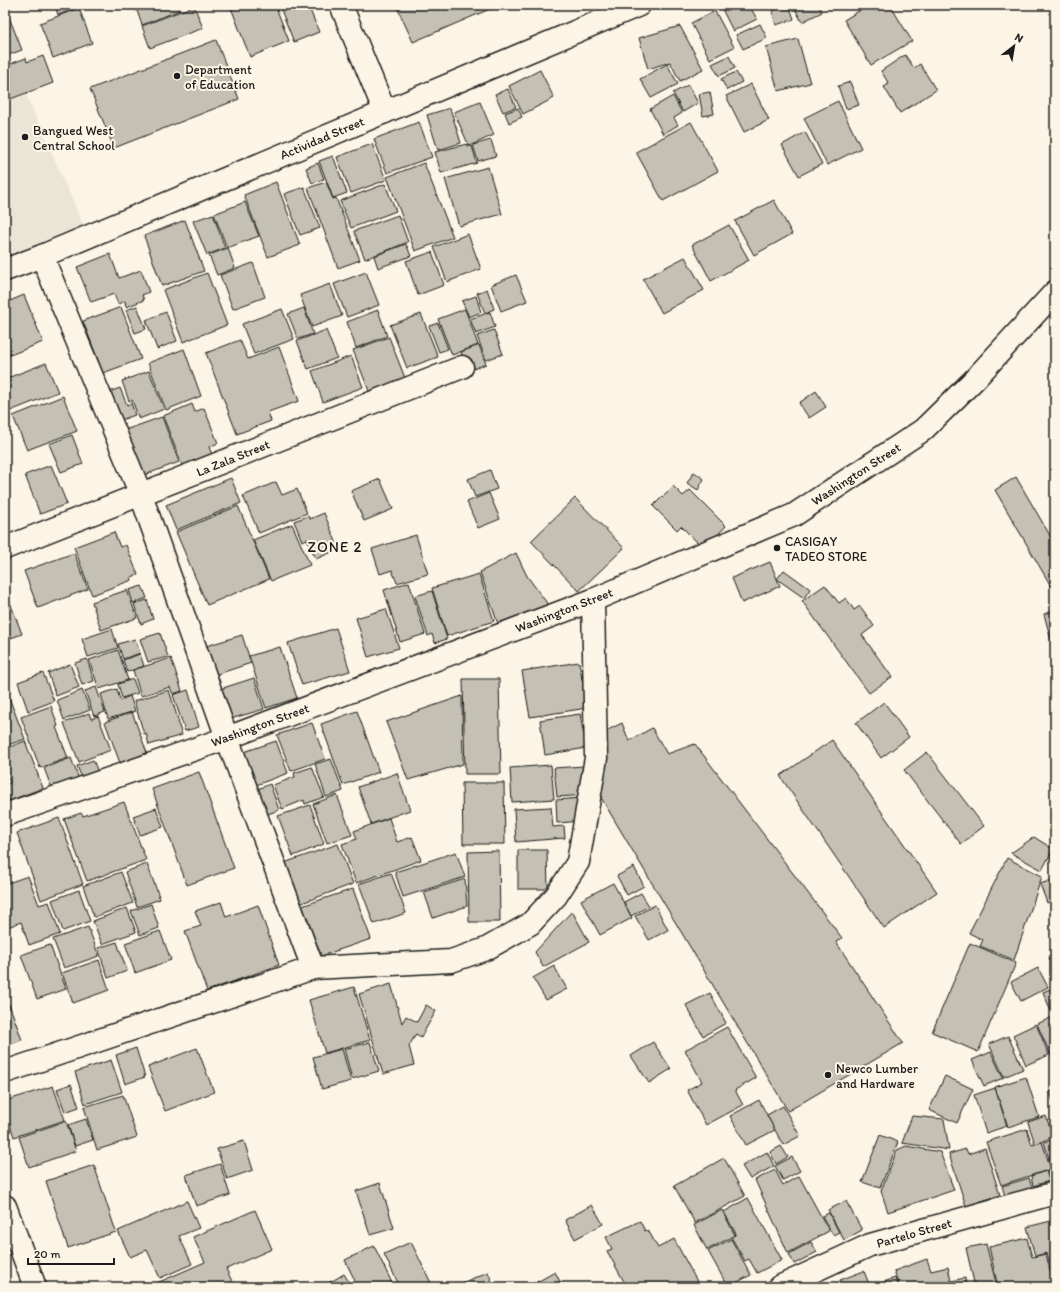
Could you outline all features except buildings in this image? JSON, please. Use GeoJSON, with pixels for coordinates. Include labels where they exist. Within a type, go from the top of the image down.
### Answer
{"type":"FeatureCollection","features":[{"type":"Feature","properties":{"kind":"street"},"geometry":{"type":"LineString","coordinates":[[341,5],[385,112]]}},
{"type":"Feature","properties":{"kind":"street","name":"Actividad Street"},"geometry":{"type":"LineString","coordinates":[[5,270],[42,256],[640,5]]}},
{"type":"Feature","properties":{"kind":"street"},"geometry":{"type":"LineString","coordinates":[[42,256],[141,495],[227,738],[313,968]]}},
{"type":"Feature","properties":{"kind":"street","name":"Washington Street"},"geometry":{"type":"LineString","coordinates":[[5,815],[227,738],[593,600],[794,515],[924,430],[974,380],[1055,292]]}},
{"type":"Feature","properties":{"kind":"street","name":"La Zala Street"},"geometry":{"type":"LineString","coordinates":[[5,548],[462,366]]}},
{"type":"Feature","properties":{"kind":"street"},"geometry":{"type":"LineString","coordinates":[[5,1072],[313,968],[451,961],[486,949],[530,924],[556,896],[578,862],[596,758],[593,600]]}},
{"type":"Feature","properties":{"kind":"street","name":"Partelo Street"},"geometry":{"type":"LineString","coordinates":[[779,1287],[870,1245],[1055,1193]]}},
{"type":"Feature","properties":{"kind":"street"},"geometry":{"type":"LineString","coordinates":[[5,1206],[35,1287]]}},
{"type":"Feature","properties":{"kind":"shaded area","name":"Bangued West Central School"},"geometry":{"type":"Polygon","coordinates":[[[5,46],[85,229],[5,256],[5,46]]]}},
{"type":"Feature","properties":{"kind":"place","name":"Department of Education"},"geometry":{"type":"Point","coordinates":[177,76]}},
{"type":"Feature","properties":{"kind":"place","name":"Bangued West Central School"},"geometry":{"type":"Point","coordinates":[25,137]}},
{"type":"Feature","properties":{"kind":"place","name":"CASIGAY TADEO STORE"},"geometry":{"type":"Point","coordinates":[777,548]}},
{"type":"Feature","properties":{"kind":"place","name":"Newco Lumber and Hardware"},"geometry":{"type":"Point","coordinates":[828,1075]}},
{"type":"Feature","properties":{"kind":"district","name":"ZONE 2"},"geometry":{"type":"Point","coordinates":[335,547]}}]}
